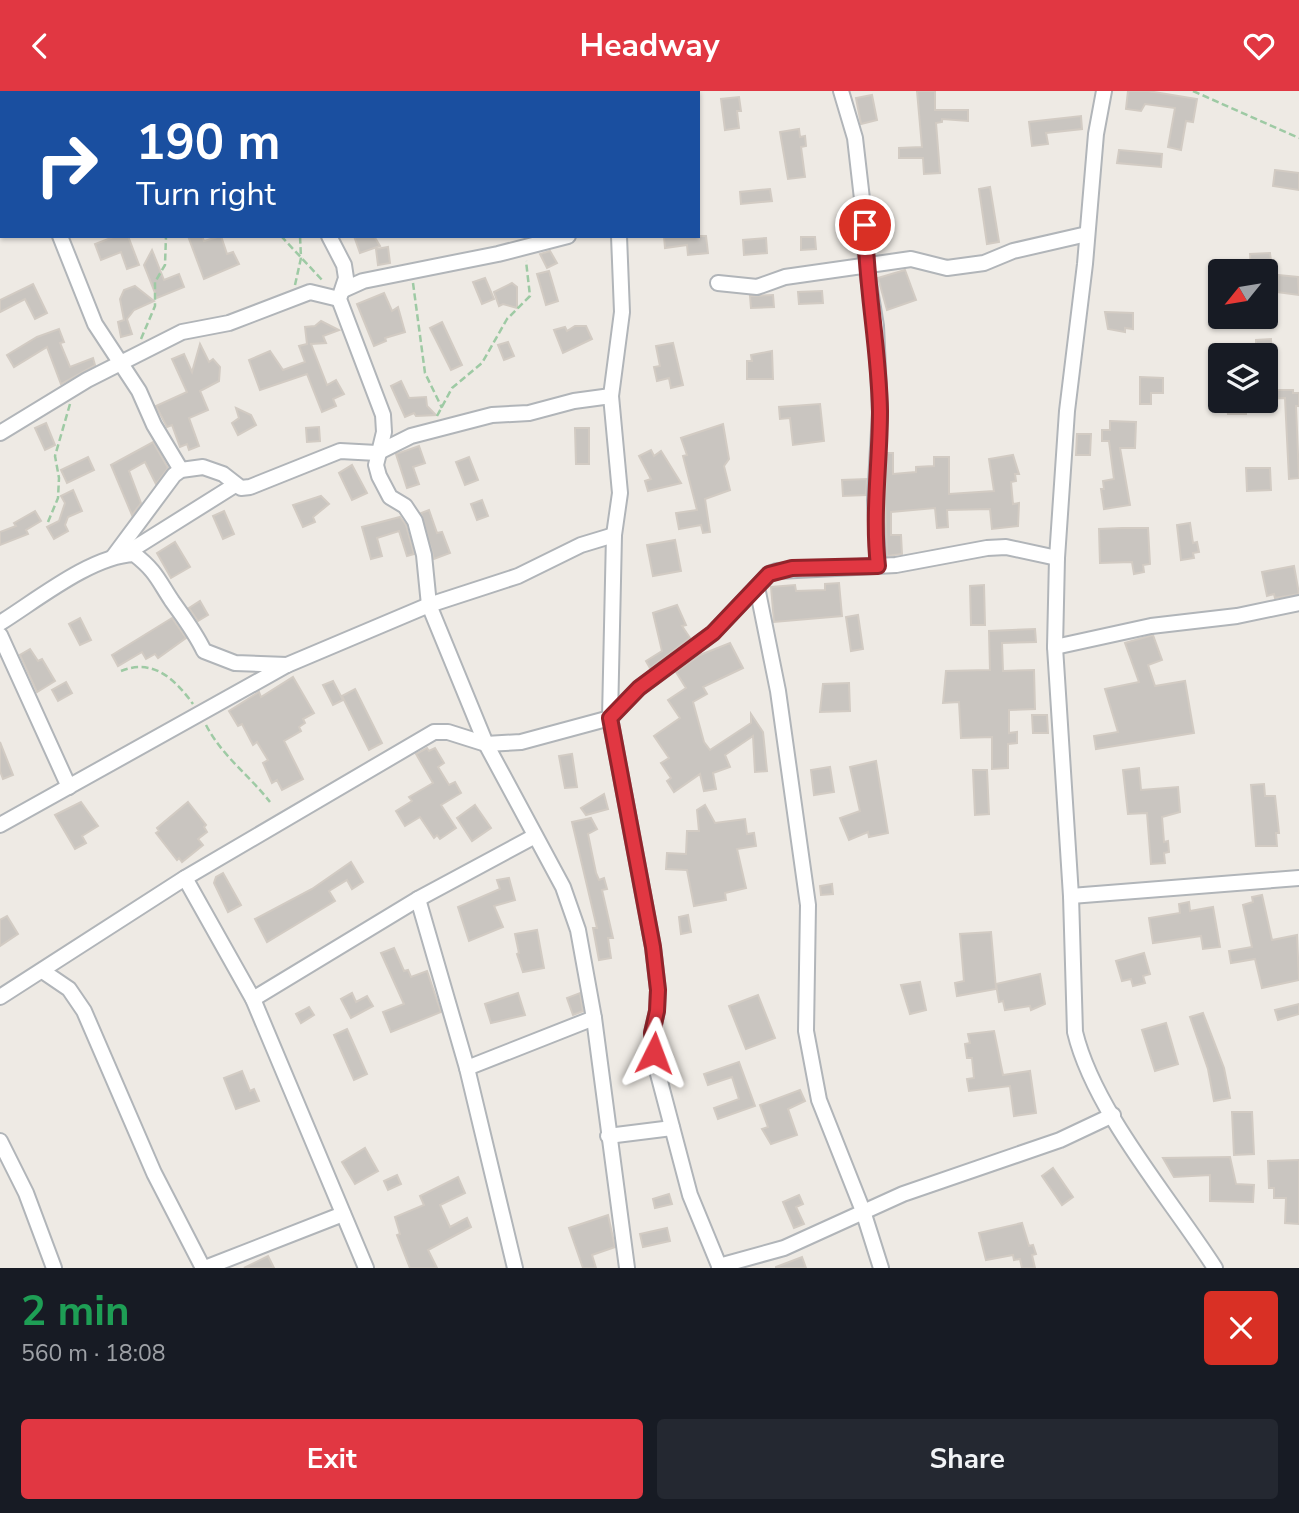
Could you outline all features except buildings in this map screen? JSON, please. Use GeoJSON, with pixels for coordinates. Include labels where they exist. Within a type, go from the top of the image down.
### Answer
{"type":"FeatureCollection","features":[{"type":"Feature","properties":{"kind":"street"},"geometry":{"type":"LineString","coordinates":[[841,91],[855,138],[865,225],[866,265],[876,326],[880,413],[875,488],[878,566]]}},
{"type":"Feature","properties":{"kind":"street"},"geometry":{"type":"LineString","coordinates":[[1104,91],[1096,134],[1067,411],[1057,558],[1055,647],[1071,896],[1075,1032],[1080,1052],[1113,1115],[1215,1268]]}},
{"type":"Feature","properties":{"kind":"street"},"geometry":{"type":"LineString","coordinates":[[718,283],[757,287],[785,277],[911,260],[947,268],[984,263],[1013,251],[1087,234]]}},
{"type":"Feature","properties":{"kind":"street"},"geometry":{"type":"LineString","coordinates":[[61,238],[95,324],[121,362],[181,470]]}},
{"type":"Feature","properties":{"kind":"street"},"geometry":{"type":"LineString","coordinates":[[330,238],[344,265],[346,278],[341,295],[350,334],[383,415],[384,432],[376,465],[390,497],[405,506],[415,521],[424,555],[429,605],[486,744],[572,911],[594,1018],[627,1268]]}},
{"type":"Feature","properties":{"kind":"street"},"geometry":{"type":"LineString","coordinates":[[0,433],[74,388],[182,332],[229,323],[316,292],[341,295],[363,281],[412,273],[521,242],[552,238]]}},
{"type":"Feature","properties":{"kind":"street"},"geometry":{"type":"LineString","coordinates":[[620,238],[622,312],[611,396],[620,493],[614,535],[610,718],[653,947],[658,990],[652,1033],[654,1053],[690,1195],[720,1267],[784,1248],[863,1211],[1060,1140],[1113,1115]]}},
{"type":"Feature","properties":{"kind":"street"},"geometry":{"type":"LineString","coordinates":[[118,556],[174,475],[181,470],[203,467],[223,474],[235,485],[250,487],[340,451],[377,453],[411,436],[492,415],[529,413],[574,401],[611,396]]}},
{"type":"Feature","properties":{"kind":"street"},"geometry":{"type":"LineString","coordinates":[[0,623],[68,580],[118,556],[235,485]]}},
{"type":"Feature","properties":{"kind":"street"},"geometry":{"type":"LineString","coordinates":[[0,825],[287,665],[429,605],[518,576],[581,545],[614,535]]}},
{"type":"Feature","properties":{"kind":"street"},"geometry":{"type":"LineString","coordinates":[[4,992],[44,972],[184,878],[434,731],[448,732],[486,744],[532,740],[610,718],[639,688],[713,633],[769,574],[792,568],[878,566],[956,556],[987,548],[1006,547],[1057,558]]}},
{"type":"Feature","properties":{"kind":"street"},"geometry":{"type":"LineString","coordinates":[[118,556],[134,554],[155,572],[194,629],[204,651],[235,663],[287,665]]}},
{"type":"Feature","properties":{"kind":"street"},"geometry":{"type":"LineString","coordinates":[[758,587],[778,691],[807,905],[806,1031],[820,1100],[863,1211],[881,1268]]}},
{"type":"Feature","properties":{"kind":"street"},"geometry":{"type":"LineString","coordinates":[[1055,647],[1151,626],[1237,616],[1299,603]]}},
{"type":"Feature","properties":{"kind":"street"},"geometry":{"type":"LineString","coordinates":[[0,635],[69,787]]}},
{"type":"Feature","properties":{"kind":"street"},"geometry":{"type":"LineString","coordinates":[[253,999],[418,899],[535,836]]}},
{"type":"Feature","properties":{"kind":"street"},"geometry":{"type":"LineString","coordinates":[[184,878],[253,999],[366,1268]]}},
{"type":"Feature","properties":{"kind":"street"},"geometry":{"type":"LineString","coordinates":[[1071,896],[1299,878]]}},
{"type":"Feature","properties":{"kind":"street"},"geometry":{"type":"LineString","coordinates":[[418,899],[467,1068],[515,1268]]}},
{"type":"Feature","properties":{"kind":"street"},"geometry":{"type":"LineString","coordinates":[[44,972],[69,989],[84,1011],[154,1173],[204,1268],[343,1214]]}},
{"type":"Feature","properties":{"kind":"street"},"geometry":{"type":"LineString","coordinates":[[467,1068],[594,1018]]}},
{"type":"Feature","properties":{"kind":"street"},"geometry":{"type":"LineString","coordinates":[[608,1136],[672,1128]]}},
{"type":"Feature","properties":{"kind":"street"},"geometry":{"type":"LineString","coordinates":[[0,1141],[26,1193],[54,1268]]}},
{"type":"Feature","properties":{"kind":"path"},"geometry":{"type":"LineString","coordinates":[[1193,91],[1299,138]]}},
{"type":"Feature","properties":{"kind":"path"},"geometry":{"type":"LineString","coordinates":[[144,352],[140,340],[155,306],[155,282],[164,265],[166,238]]}},
{"type":"Feature","properties":{"kind":"path"},"geometry":{"type":"LineString","coordinates":[[283,238],[323,282]]}},
{"type":"Feature","properties":{"kind":"path"},"geometry":{"type":"LineString","coordinates":[[293,298],[301,258],[300,238]]}},
{"type":"Feature","properties":{"kind":"path"},"geometry":{"type":"LineString","coordinates":[[430,432],[452,388],[482,363],[507,319],[530,296],[530,278],[521,242]]}},
{"type":"Feature","properties":{"kind":"path"},"geometry":{"type":"LineString","coordinates":[[412,273],[425,373],[442,408]]}},
{"type":"Feature","properties":{"kind":"path"},"geometry":{"type":"LineString","coordinates":[[48,522],[58,498],[59,478],[55,456],[74,388]]}},
{"type":"Feature","properties":{"kind":"route"},"geometry":{"type":"LineString","coordinates":[[654,1053],[652,1033],[658,990],[653,947],[610,718],[639,688],[713,633],[742,606],[769,574],[792,568],[878,566],[875,500],[880,413],[876,326],[866,265],[865,225]]}}]}
